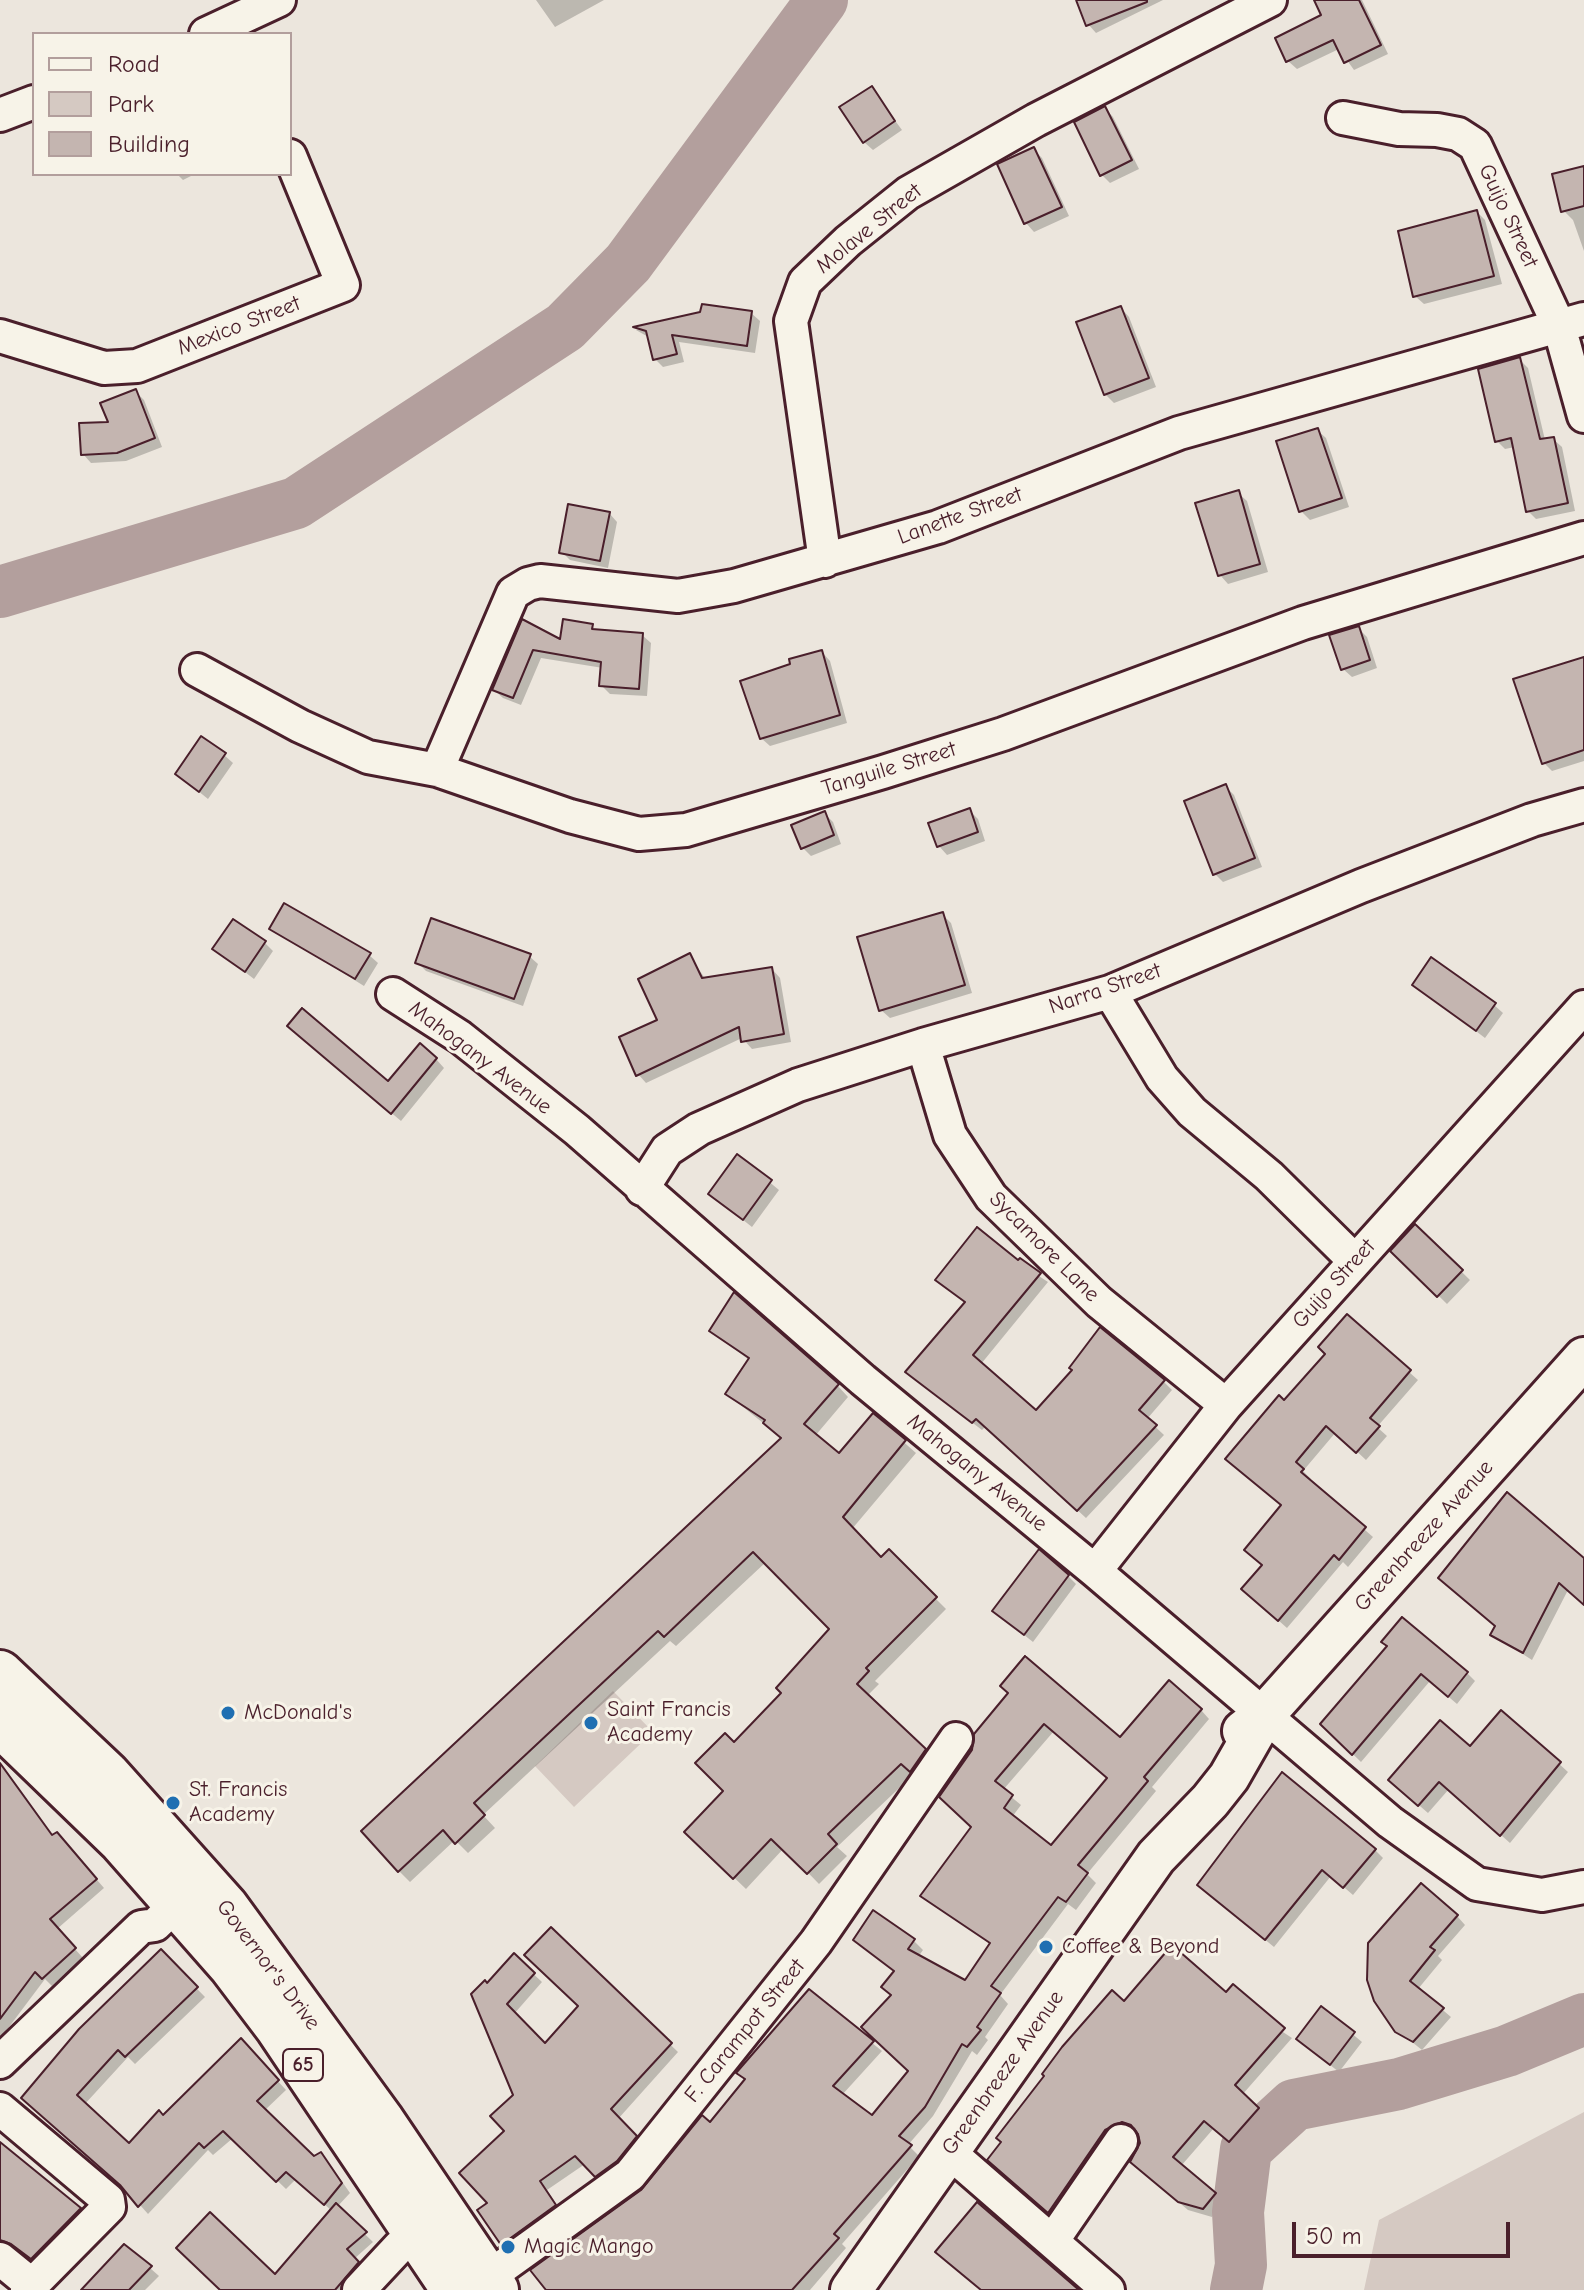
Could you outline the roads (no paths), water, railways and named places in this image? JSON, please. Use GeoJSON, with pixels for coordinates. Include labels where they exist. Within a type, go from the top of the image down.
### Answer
{"type":"FeatureCollection","features":[{"type":"Feature","properties":{"kind":"main road","name":"Governor's Drive"},"geometry":{"type":"LineString","coordinates":[[0,1673],[107,1774],[178,1902],[280,1977],[479,2286]]}},
{"type":"Feature","properties":{"kind":"main road","name":"Governor's Drive"},"geometry":{"type":"LineString","coordinates":[[0,1724],[101,1821],[178,1902],[278,2028],[416,2236],[479,2286]]}},
{"type":"Feature","properties":{"kind":"street"},"geometry":{"type":"LineString","coordinates":[[225,23],[279,0]]}},
{"type":"Feature","properties":{"kind":"street","name":"Molave Street"},"geometry":{"type":"LineString","coordinates":[[825,561],[791,321],[805,282],[848,241],[908,193],[1036,120],[1270,0]]}},
{"type":"Feature","properties":{"kind":"street"},"geometry":{"type":"LineString","coordinates":[[0,115],[32,103]]}},
{"type":"Feature","properties":{"kind":"street","name":"Guijo Street"},"geometry":{"type":"LineString","coordinates":[[1343,118],[1399,129],[1448,132],[1475,145],[1571,322],[1584,416]]}},
{"type":"Feature","properties":{"kind":"street","name":"Mexico Street"},"geometry":{"type":"LineString","coordinates":[[0,336],[104,368],[137,366],[343,285],[292,161]]}},
{"type":"Feature","properties":{"kind":"street","name":"Lanette Street"},"geometry":{"type":"LineString","coordinates":[[437,770],[513,593],[528,584],[540,581],[678,596],[734,586],[938,527],[1179,433],[1571,322]]}},
{"type":"Feature","properties":{"kind":"street","name":"Tanguile Street"},"geometry":{"type":"LineString","coordinates":[[197,670],[300,726],[368,757],[437,770],[570,816],[639,834],[686,830],[1003,734],[1303,623],[1584,538]]}},
{"type":"Feature","properties":{"kind":"street","name":"Narra Street"},"geometry":{"type":"LineString","coordinates":[[642,1189],[667,1150],[699,1129],[798,1085],[923,1045],[1110,992],[1361,886],[1532,820],[1584,805]]}},
{"type":"Feature","properties":{"kind":"street"},"geometry":{"type":"LineString","coordinates":[[1110,992],[1162,1078],[1192,1112],[1269,1176],[1355,1261]]}},
{"type":"Feature","properties":{"kind":"street","name":"Mahogany Avenue"},"geometry":{"type":"LineString","coordinates":[[393,994],[460,1037],[577,1130],[863,1380],[1095,1571],[1390,1822],[1477,1884],[1542,1895],[1584,1887]]}},
{"type":"Feature","properties":{"kind":"street","name":"Guijo Street"},"geometry":{"type":"LineString","coordinates":[[1095,1571],[1226,1405],[1584,1007]]}},
{"type":"Feature","properties":{"kind":"street","name":"Sycamore Lane"},"geometry":{"type":"LineString","coordinates":[[923,1045],[950,1135],[991,1197],[1099,1302],[1226,1405]]}},
{"type":"Feature","properties":{"kind":"street","name":"Greenbreeze Avenue"},"geometry":{"type":"LineString","coordinates":[[851,2290],[1156,1857],[1210,1801],[1265,1714],[1584,1358]]}},
{"type":"Feature","properties":{"kind":"street","name":"F. Carampot Street"},"geometry":{"type":"LineString","coordinates":[[479,2286],[630,2175],[816,1942],[956,1739]]}},
{"type":"Feature","properties":{"kind":"street"},"geometry":{"type":"LineString","coordinates":[[0,2062],[141,1927],[178,1902]]}},
{"type":"Feature","properties":{"kind":"street"},"geometry":{"type":"LineString","coordinates":[[0,2089],[153,1939],[178,1902]]}},
{"type":"Feature","properties":{"kind":"street"},"geometry":{"type":"LineString","coordinates":[[0,2109],[108,2200],[109,2207],[30,2287],[0,2259]]}},
{"type":"Feature","properties":{"kind":"street"},"geometry":{"type":"LineString","coordinates":[[1053,2240],[1121,2141]]}},
{"type":"Feature","properties":{"kind":"street"},"geometry":{"type":"LineString","coordinates":[[948,2151],[1108,2290]]}},
{"type":"Feature","properties":{"kind":"street"},"geometry":{"type":"LineString","coordinates":[[359,2290],[400,2246],[416,2236]]}},
{"type":"Feature","properties":{"kind":"waterway"},"geometry":{"type":"LineString","coordinates":[[0,592],[296,503],[565,327],[628,263],[822,0]]}},
{"type":"Feature","properties":{"kind":"waterway"},"geometry":{"type":"LineString","coordinates":[[1236,2290],[1241,2265],[1238,2212],[1246,2149],[1294,2105],[1399,2084],[1507,2051],[1584,2019]]}},
{"type":"Feature","properties":{"kind":"place","name":"McDonald's"},"geometry":{"type":"Point","coordinates":[228,1713]}},
{"type":"Feature","properties":{"kind":"place","name":"Saint Francis Academy"},"geometry":{"type":"Point","coordinates":[591,1723]}},
{"type":"Feature","properties":{"kind":"place","name":"St. Francis Academy"},"geometry":{"type":"Point","coordinates":[173,1803]}},
{"type":"Feature","properties":{"kind":"place","name":"Coffee & Beyond"},"geometry":{"type":"Point","coordinates":[1046,1947]}},
{"type":"Feature","properties":{"kind":"place","name":"Magic Mango"},"geometry":{"type":"Point","coordinates":[508,2247]}}]}
